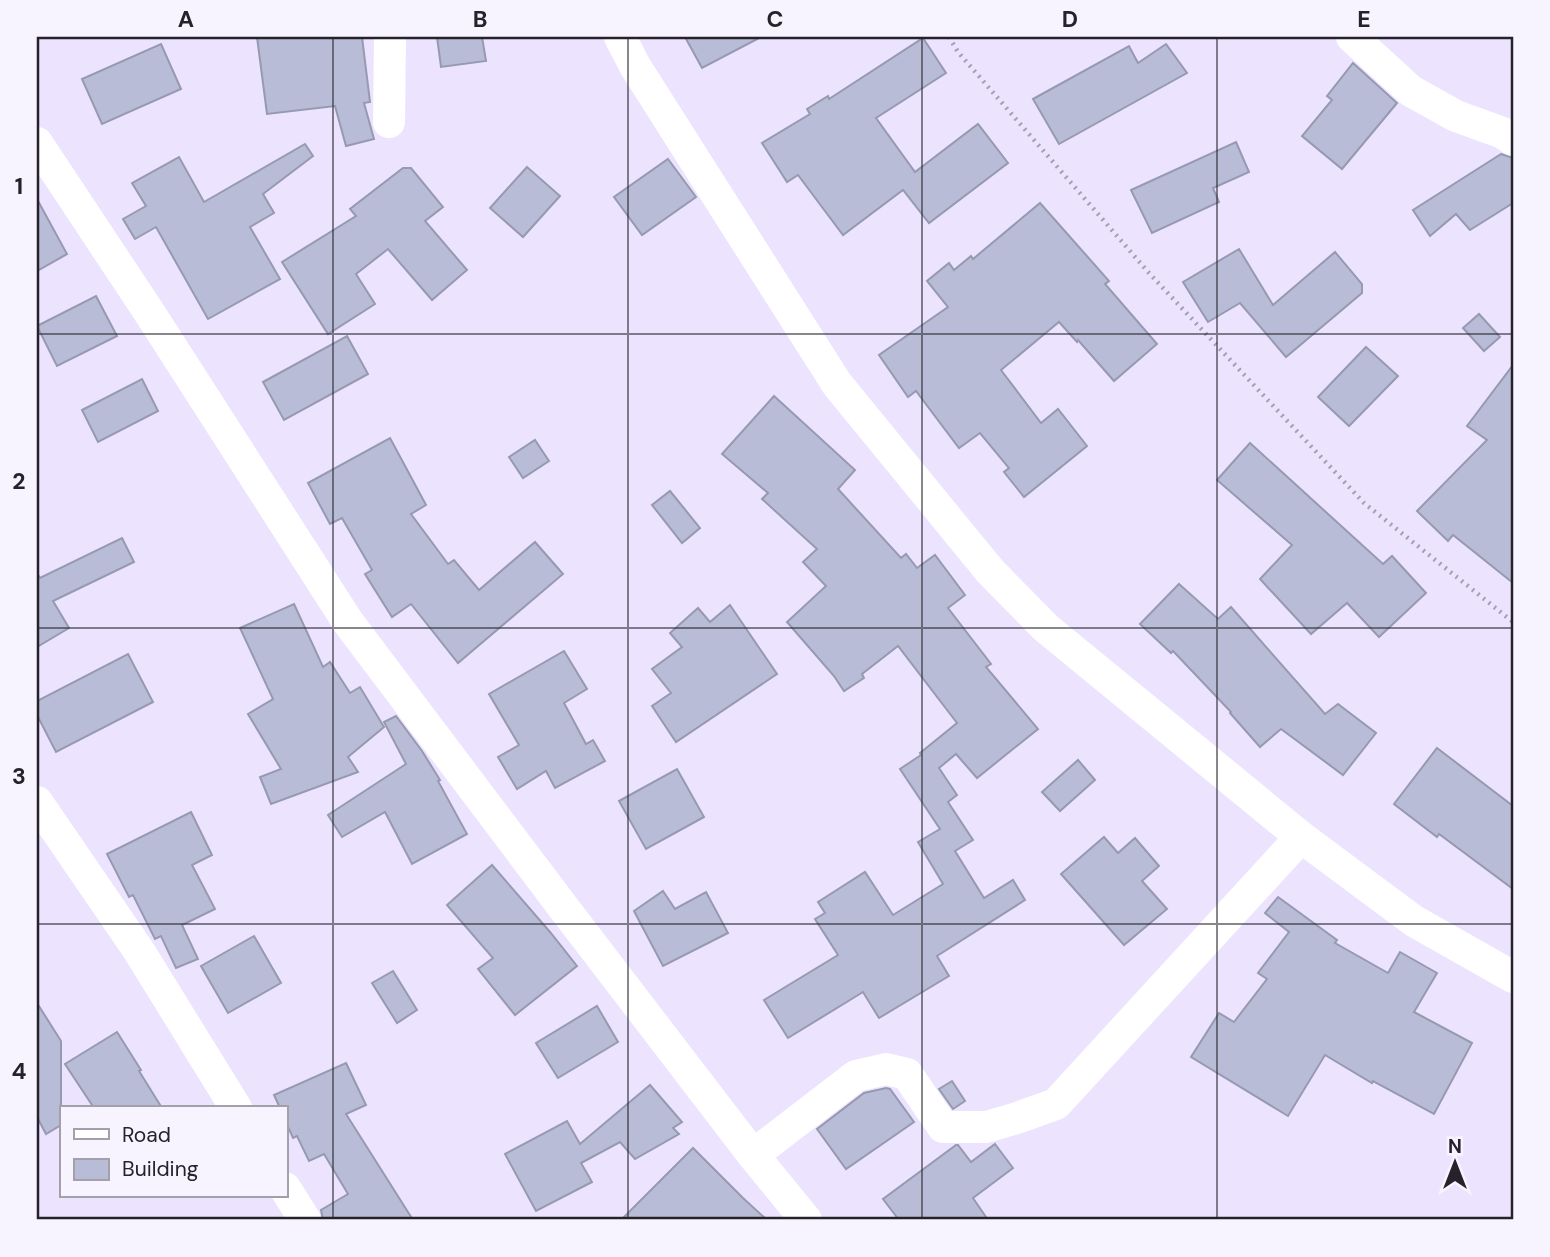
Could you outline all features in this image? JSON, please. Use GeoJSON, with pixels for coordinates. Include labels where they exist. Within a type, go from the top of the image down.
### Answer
{"type":"FeatureCollection","features":[{"type":"Feature","properties":{"kind":"street"},"geometry":{"type":"LineString","coordinates":[[389,122],[390,37]]}},
{"type":"Feature","properties":{"kind":"street"},"geometry":{"type":"LineString","coordinates":[[620,37],[635,66],[837,384],[990,571],[1046,628],[1301,837],[1414,921],[1513,977]]}},
{"type":"Feature","properties":{"kind":"street"},"geometry":{"type":"LineString","coordinates":[[1352,37],[1411,91],[1456,116],[1503,133],[1513,140]]}},
{"type":"Feature","properties":{"kind":"street"},"geometry":{"type":"LineString","coordinates":[[37,143],[348,622],[566,911],[806,1220]]}},
{"type":"Feature","properties":{"kind":"street"},"geometry":{"type":"LineString","coordinates":[[37,802],[139,951],[235,1106]]}},
{"type":"Feature","properties":{"kind":"street"},"geometry":{"type":"LineString","coordinates":[[753,1155],[856,1076],[886,1069],[907,1074],[943,1127],[986,1127],[1056,1104],[1301,837]]}},
{"type":"Feature","properties":{"kind":"street"},"geometry":{"type":"LineString","coordinates":[[287,1191],[305,1220]]}},
{"type":"Feature","properties":{"kind":"path"},"geometry":{"type":"LineString","coordinates":[[949,37],[958,52],[1149,273],[1364,503],[1513,622]]}},
{"type":"Feature","properties":{"kind":"building"},"geometry":{"type":"Polygon","coordinates":[[[257,37],[362,37],[370,102],[364,103],[374,139],[346,146],[335,106],[267,114],[257,37]]]}},
{"type":"Feature","properties":{"kind":"building"},"geometry":{"type":"Polygon","coordinates":[[[437,37],[482,37],[486,61],[441,67],[437,37]]]}},
{"type":"Feature","properties":{"kind":"building"},"geometry":{"type":"Polygon","coordinates":[[[685,37],[761,37],[702,68],[685,37]]]}},
{"type":"Feature","properties":{"kind":"building"},"geometry":{"type":"Polygon","coordinates":[[[923,38],[946,73],[876,118],[915,172],[978,124],[1008,163],[929,223],[903,190],[843,235],[798,175],[787,182],[762,143],[810,114],[807,109],[828,96],[829,99],[923,38]]]}},
{"type":"Feature","properties":{"kind":"building"},"geometry":{"type":"Polygon","coordinates":[[[161,44],[181,89],[102,124],[82,79],[161,44]]]}},
{"type":"Feature","properties":{"kind":"building"},"geometry":{"type":"Polygon","coordinates":[[[1166,44],[1187,73],[1059,144],[1033,99],[1129,46],[1138,63],[1166,44]]]}},
{"type":"Feature","properties":{"kind":"building"},"geometry":{"type":"Polygon","coordinates":[[[1353,63],[1397,103],[1342,169],[1302,136],[1332,100],[1327,96],[1353,63]]]}},
{"type":"Feature","properties":{"kind":"building"},"geometry":{"type":"Polygon","coordinates":[[[1236,142],[1249,172],[1213,188],[1219,202],[1152,233],[1131,190],[1236,142]]]}},
{"type":"Feature","properties":{"kind":"building"},"geometry":{"type":"Polygon","coordinates":[[[305,144],[313,156],[263,194],[274,213],[250,227],[280,279],[208,319],[156,227],[135,239],[123,219],[146,206],[132,183],[179,157],[204,202],[305,144]]]}},
{"type":"Feature","properties":{"kind":"building"},"geometry":{"type":"Polygon","coordinates":[[[1501,154],[1513,158],[1513,203],[1470,230],[1456,214],[1430,236],[1413,210],[1501,154]]]}},
{"type":"Feature","properties":{"kind":"building"},"geometry":{"type":"Polygon","coordinates":[[[668,159],[696,197],[642,235],[614,197],[668,159]]]}},
{"type":"Feature","properties":{"kind":"building"},"geometry":{"type":"Polygon","coordinates":[[[527,167],[560,196],[523,237],[490,208],[527,167]]]}},
{"type":"Feature","properties":{"kind":"building"},"geometry":{"type":"Polygon","coordinates":[[[403,168],[411,168],[443,207],[425,221],[467,270],[432,300],[388,249],[356,274],[375,304],[328,334],[282,262],[356,216],[350,209],[403,168]]]}},
{"type":"Feature","properties":{"kind":"building"},"geometry":{"type":"Polygon","coordinates":[[[37,199],[67,254],[37,271],[37,199]]]}},
{"type":"Feature","properties":{"kind":"building"},"geometry":{"type":"Polygon","coordinates":[[[1040,203],[1109,281],[1105,284],[1157,344],[1114,381],[1059,322],[1001,370],[1041,423],[1058,409],[1087,446],[1024,497],[1004,472],[1009,468],[980,433],[959,448],[916,391],[908,397],[879,355],[948,307],[927,281],[949,263],[954,270],[971,256],[973,259],[1040,203]]]}},
{"type":"Feature","properties":{"kind":"building"},"geometry":{"type":"Polygon","coordinates":[[[1239,249],[1273,305],[1335,252],[1362,284],[1362,293],[1286,357],[1240,303],[1208,322],[1183,282],[1239,249]]]}},
{"type":"Feature","properties":{"kind":"building"},"geometry":{"type":"Polygon","coordinates":[[[96,296],[117,336],[57,366],[37,326],[96,296]]]}},
{"type":"Feature","properties":{"kind":"building"},"geometry":{"type":"Polygon","coordinates":[[[1479,314],[1500,337],[1484,351],[1463,328],[1479,314]]]}},
{"type":"Feature","properties":{"kind":"building"},"geometry":{"type":"Polygon","coordinates":[[[347,336],[368,374],[284,420],[263,382],[347,336]]]}},
{"type":"Feature","properties":{"kind":"building"},"geometry":{"type":"Polygon","coordinates":[[[1366,347],[1398,376],[1349,426],[1318,397],[1366,347]]]}},
{"type":"Feature","properties":{"kind":"building"},"geometry":{"type":"Polygon","coordinates":[[[1513,365],[1513,583],[1453,535],[1448,541],[1417,511],[1487,440],[1467,426],[1513,365]]]}},
{"type":"Feature","properties":{"kind":"building"},"geometry":{"type":"Polygon","coordinates":[[[142,379],[158,411],[98,442],[82,410],[142,379]]]}},
{"type":"Feature","properties":{"kind":"building"},"geometry":{"type":"Polygon","coordinates":[[[774,396],[855,470],[838,489],[901,558],[906,554],[917,568],[935,555],[965,595],[948,608],[991,664],[986,667],[1038,729],[977,778],[956,754],[939,768],[957,795],[948,802],[973,840],[955,851],[984,898],[1013,880],[1025,900],[937,956],[949,976],[879,1018],[863,992],[788,1038],[764,1000],[838,955],[815,919],[825,913],[818,902],[865,872],[893,915],[943,884],[918,842],[940,829],[900,769],[921,755],[920,753],[957,723],[898,646],[862,674],[864,678],[844,691],[787,622],[826,586],[803,562],[817,549],[762,499],[768,493],[722,454],[774,396]]]}},
{"type":"Feature","properties":{"kind":"building"},"geometry":{"type":"Polygon","coordinates":[[[390,438],[426,505],[411,514],[448,564],[454,560],[479,590],[535,542],[563,574],[458,663],[411,604],[392,617],[365,574],[372,570],[342,518],[330,524],[308,483],[390,438]]]}},
{"type":"Feature","properties":{"kind":"building"},"geometry":{"type":"Polygon","coordinates":[[[535,440],[549,461],[523,478],[509,457],[535,440]]]}},
{"type":"Feature","properties":{"kind":"building"},"geometry":{"type":"Polygon","coordinates":[[[1250,443],[1383,564],[1392,556],[1426,593],[1379,637],[1347,603],[1311,634],[1260,579],[1292,545],[1217,480],[1250,443]]]}},
{"type":"Feature","properties":{"kind":"building"},"geometry":{"type":"Polygon","coordinates":[[[670,491],[700,528],[682,543],[652,505],[670,491]]]}},
{"type":"Feature","properties":{"kind":"building"},"geometry":{"type":"Polygon","coordinates":[[[122,538],[134,562],[53,601],[69,628],[37,647],[37,573],[40,578],[122,538]]]}},
{"type":"Feature","properties":{"kind":"building"},"geometry":{"type":"Polygon","coordinates":[[[1179,584],[1218,619],[1231,607],[1325,714],[1338,704],[1376,733],[1343,775],[1281,729],[1260,747],[1173,651],[1171,653],[1140,624],[1179,584]]]}},
{"type":"Feature","properties":{"kind":"building"},"geometry":{"type":"Polygon","coordinates":[[[294,604],[323,667],[330,662],[350,693],[360,687],[384,727],[348,757],[358,772],[271,804],[260,777],[281,769],[248,714],[273,699],[240,628],[294,604]]]}},
{"type":"Feature","properties":{"kind":"building"},"geometry":{"type":"Polygon","coordinates":[[[730,605],[777,674],[676,742],[652,706],[671,693],[652,669],[682,647],[670,633],[698,608],[710,622],[730,605]]]}},
{"type":"Feature","properties":{"kind":"building"},"geometry":{"type":"Polygon","coordinates":[[[564,651],[587,689],[564,703],[586,744],[593,740],[605,761],[555,788],[546,771],[517,789],[498,757],[519,745],[489,694],[564,651]]]}},
{"type":"Feature","properties":{"kind":"building"},"geometry":{"type":"Polygon","coordinates":[[[128,654],[153,702],[56,752],[37,715],[37,701],[128,654]]]}},
{"type":"Feature","properties":{"kind":"building"},"geometry":{"type":"Polygon","coordinates":[[[396,716],[440,780],[438,781],[467,834],[412,864],[385,812],[342,837],[328,815],[406,764],[384,722],[396,716]]]}},
{"type":"Feature","properties":{"kind":"building"},"geometry":{"type":"Polygon","coordinates":[[[1437,748],[1513,806],[1513,889],[1394,804],[1437,748]]]}},
{"type":"Feature","properties":{"kind":"building"},"geometry":{"type":"Polygon","coordinates":[[[1078,760],[1095,780],[1060,811],[1042,792],[1078,760]]]}},
{"type":"Feature","properties":{"kind":"building"},"geometry":{"type":"Polygon","coordinates":[[[677,769],[704,817],[646,849],[619,801],[677,769]]]}},
{"type":"Feature","properties":{"kind":"building"},"geometry":{"type":"Polygon","coordinates":[[[191,812],[212,855],[192,865],[215,909],[182,925],[198,959],[176,968],[161,936],[155,939],[133,895],[129,897],[107,854],[191,812]]]}},
{"type":"Feature","properties":{"kind":"building"},"geometry":{"type":"Polygon","coordinates":[[[1104,837],[1118,853],[1135,838],[1159,866],[1142,881],[1167,909],[1124,945],[1061,874],[1104,837]]]}},
{"type":"Feature","properties":{"kind":"building"},"geometry":{"type":"Polygon","coordinates":[[[492,865],[577,966],[515,1015],[478,969],[493,958],[447,905],[492,865]]]}},
{"type":"Feature","properties":{"kind":"building"},"geometry":{"type":"Polygon","coordinates":[[[663,891],[675,909],[706,892],[728,933],[663,966],[634,911],[663,891]]]}},
{"type":"Feature","properties":{"kind":"building"},"geometry":{"type":"Polygon","coordinates":[[[1278,897],[1337,940],[1335,943],[1388,973],[1400,952],[1437,973],[1414,1012],[1472,1043],[1434,1114],[1373,1081],[1372,1083],[1325,1055],[1288,1116],[1191,1057],[1219,1013],[1234,1022],[1267,979],[1258,973],[1289,932],[1265,913],[1278,897]]]}},
{"type":"Feature","properties":{"kind":"building"},"geometry":{"type":"Polygon","coordinates":[[[254,936],[281,983],[228,1013],[201,966],[254,936]]]}},
{"type":"Feature","properties":{"kind":"building"},"geometry":{"type":"Polygon","coordinates":[[[393,971],[417,1010],[397,1023],[372,983],[393,971]]]}},
{"type":"Feature","properties":{"kind":"building"},"geometry":{"type":"Polygon","coordinates":[[[37,1003],[61,1041],[60,1126],[46,1134],[37,1117],[37,1003]]]}},
{"type":"Feature","properties":{"kind":"building"},"geometry":{"type":"Polygon","coordinates":[[[597,1006],[618,1042],[558,1078],[536,1043],[597,1006]]]}},
{"type":"Feature","properties":{"kind":"building"},"geometry":{"type":"Polygon","coordinates":[[[117,1032],[161,1106],[93,1106],[65,1064],[117,1032]]]}},
{"type":"Feature","properties":{"kind":"building"},"geometry":{"type":"Polygon","coordinates":[[[346,1063],[366,1105],[346,1114],[413,1220],[323,1220],[321,1210],[348,1194],[324,1154],[309,1161],[297,1136],[293,1138],[287,1124],[287,1106],[279,1106],[274,1095],[346,1063]]]}},
{"type":"Feature","properties":{"kind":"building"},"geometry":{"type":"Polygon","coordinates":[[[952,1081],[965,1101],[953,1109],[939,1089],[952,1081]]]}},
{"type":"Feature","properties":{"kind":"building"},"geometry":{"type":"Polygon","coordinates":[[[650,1085],[682,1122],[673,1128],[679,1134],[635,1159],[620,1142],[581,1163],[592,1182],[536,1211],[505,1154],[567,1121],[580,1144],[650,1085]]]}},
{"type":"Feature","properties":{"kind":"building"},"geometry":{"type":"Polygon","coordinates":[[[890,1089],[914,1122],[846,1169],[817,1129],[864,1093],[890,1089]]]}},
{"type":"Feature","properties":{"kind":"building"},"geometry":{"type":"Polygon","coordinates":[[[995,1144],[1013,1168],[973,1198],[988,1220],[899,1220],[883,1199],[956,1145],[971,1162],[995,1144]]]}},
{"type":"Feature","properties":{"kind":"building"},"geometry":{"type":"Polygon","coordinates":[[[693,1148],[743,1198],[767,1220],[621,1220],[693,1148]]]}}]}
